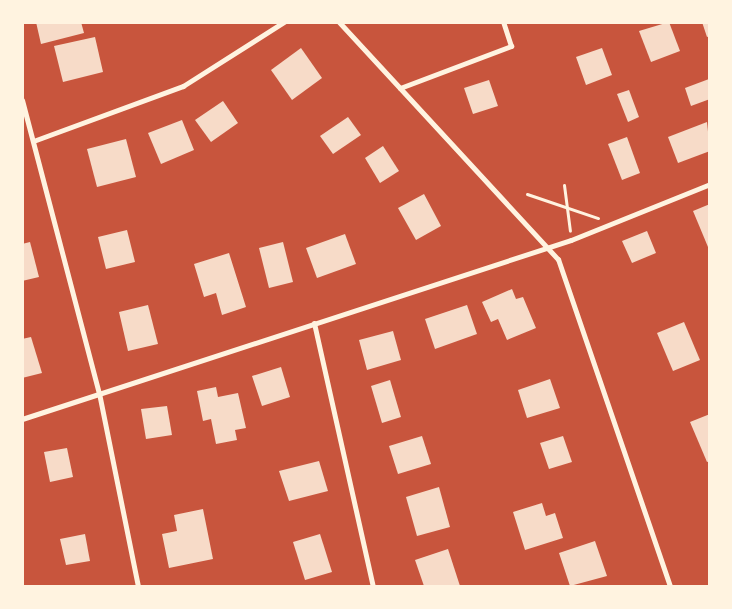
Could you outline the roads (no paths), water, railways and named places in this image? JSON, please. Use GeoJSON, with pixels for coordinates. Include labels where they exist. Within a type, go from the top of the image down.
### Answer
{"type":"FeatureCollection","features":[{"type":"Feature","properties":{"kind":"street"},"geometry":{"type":"LineString","coordinates":[[36,140],[183,86],[284,22]]}},
{"type":"Feature","properties":{"kind":"street"},"geometry":{"type":"LineString","coordinates":[[339,22],[549,246],[571,289],[670,586]]}},
{"type":"Feature","properties":{"kind":"street"},"geometry":{"type":"LineString","coordinates":[[400,88],[512,46],[503,22]]}},
{"type":"Feature","properties":{"kind":"street"},"geometry":{"type":"LineString","coordinates":[[22,100],[36,140],[99,393],[138,586]]}},
{"type":"Feature","properties":{"kind":"street"},"geometry":{"type":"LineString","coordinates":[[22,419],[571,240],[710,184]]}},
{"type":"Feature","properties":{"kind":"street"},"geometry":{"type":"LineString","coordinates":[[314,323],[373,586]]}}]}
